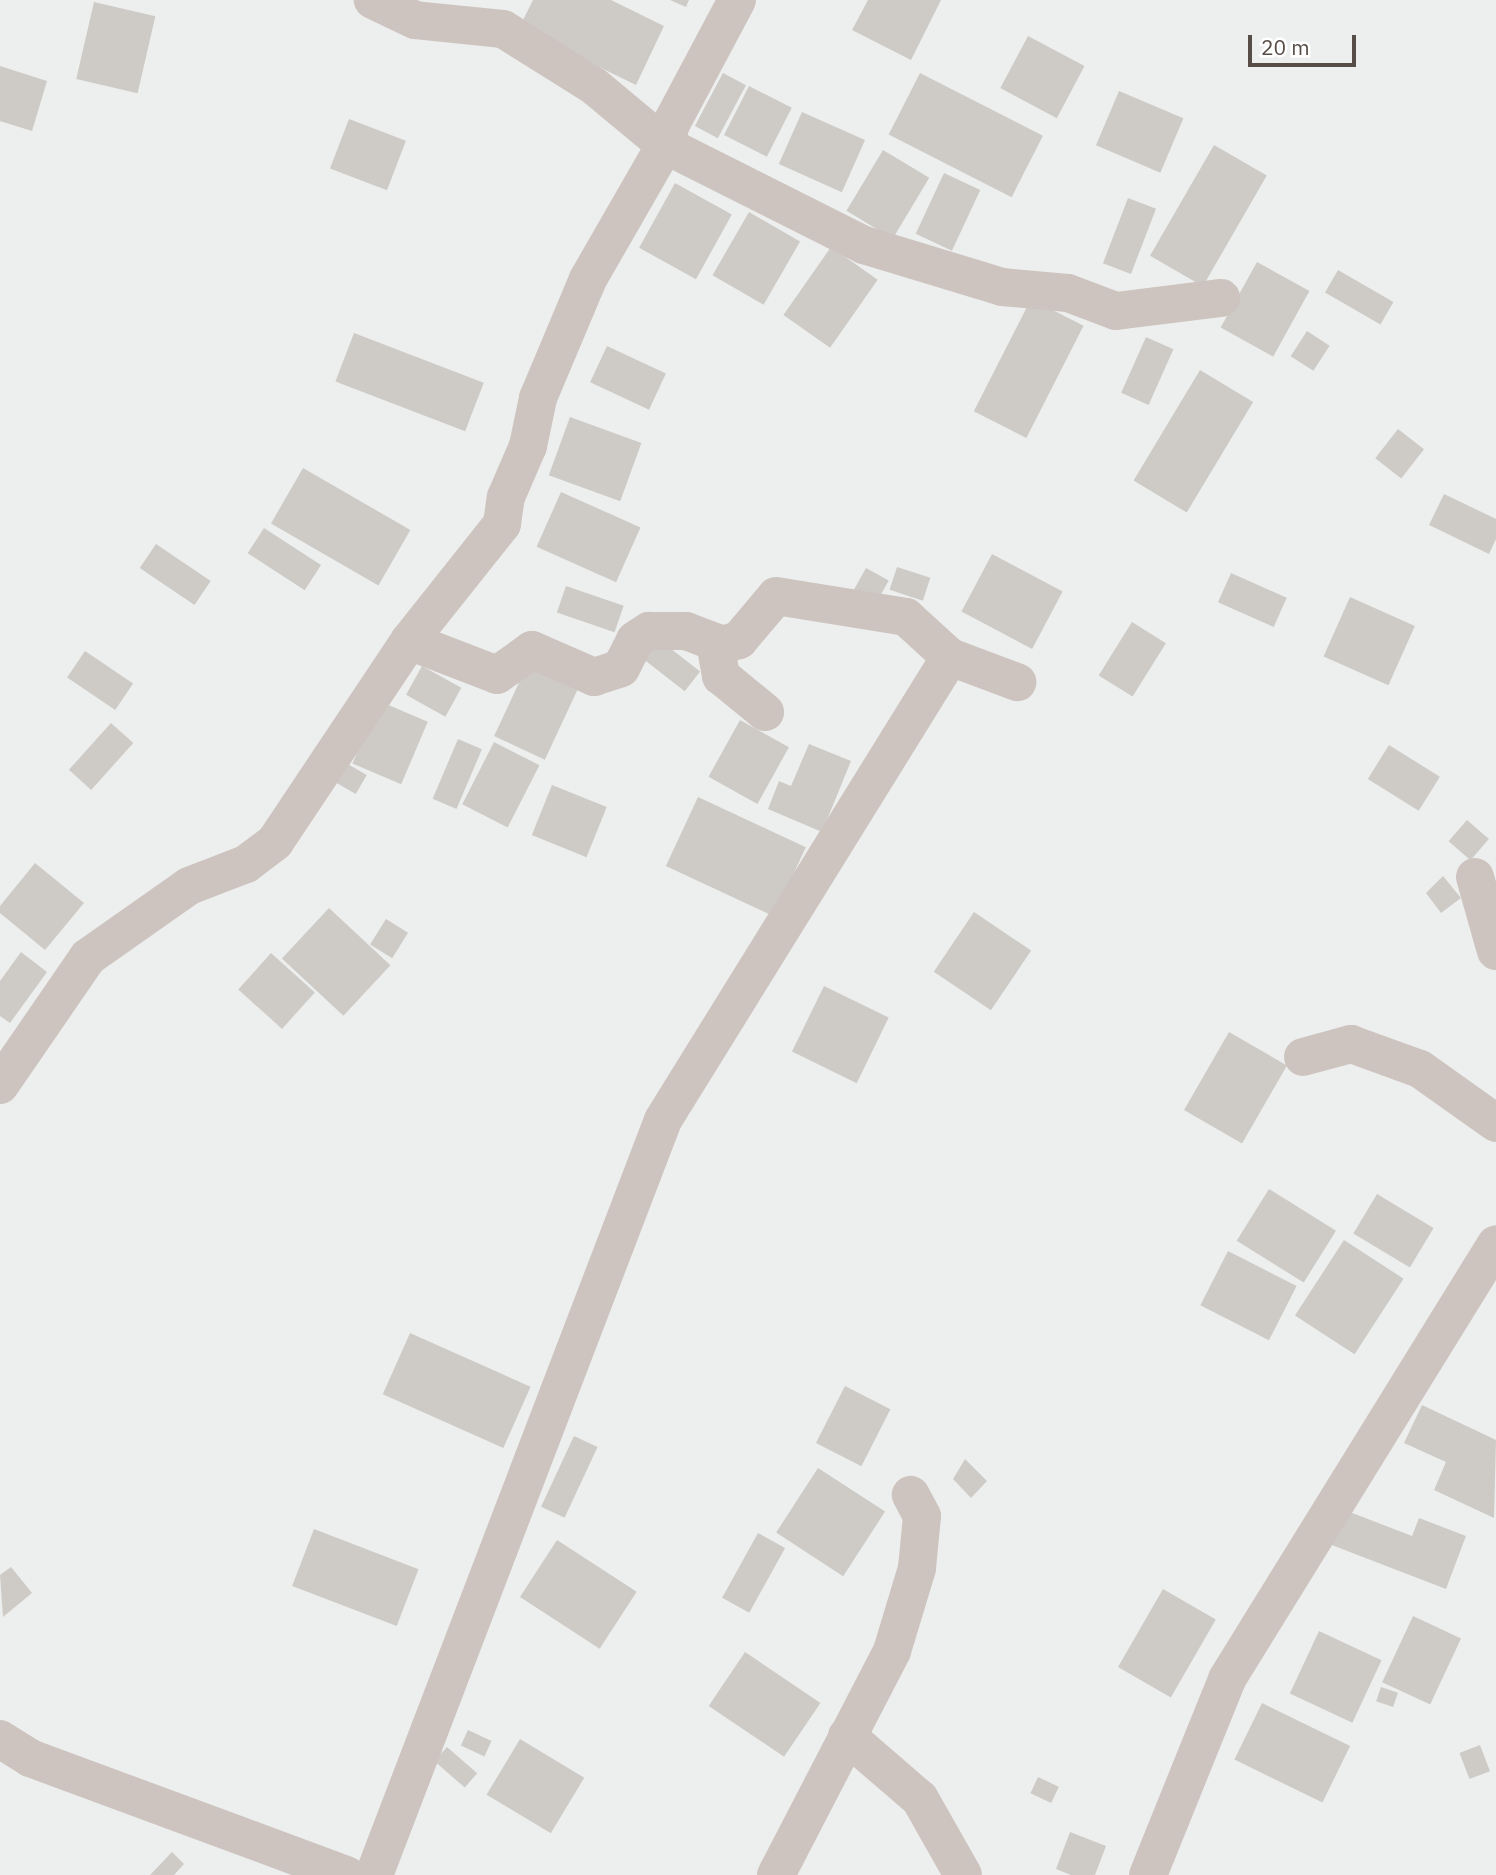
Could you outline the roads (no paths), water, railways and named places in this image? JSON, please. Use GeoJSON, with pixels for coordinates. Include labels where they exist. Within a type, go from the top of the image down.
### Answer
{"type":"FeatureCollection","features":[{"type":"Feature","properties":{"kind":"street"},"geometry":{"type":"LineString","coordinates":[[373,0],[415,20],[503,29],[594,86],[665,145],[864,245],[1002,287],[1068,293],[1116,312],[1221,298]]}},
{"type":"Feature","properties":{"kind":"street"},"geometry":{"type":"LineString","coordinates":[[0,1085],[88,957],[189,886],[246,864],[275,842],[409,641],[502,524],[506,497],[528,446],[538,398],[588,279],[665,145],[671,124],[737,0]]}},
{"type":"Feature","properties":{"kind":"street"},"geometry":{"type":"LineString","coordinates":[[409,641],[497,675],[532,650],[594,677],[621,668],[635,640],[649,631],[686,631],[717,646],[739,640],[776,596],[906,617],[950,657],[1017,682]]}},
{"type":"Feature","properties":{"kind":"street"},"geometry":{"type":"LineString","coordinates":[[717,646],[721,676],[765,712]]}},
{"type":"Feature","properties":{"kind":"street"},"geometry":{"type":"LineString","coordinates":[[374,1875],[663,1120],[950,657]]}},
{"type":"Feature","properties":{"kind":"street"},"geometry":{"type":"LineString","coordinates":[[1475,877],[1496,951]]}},
{"type":"Feature","properties":{"kind":"street"},"geometry":{"type":"LineString","coordinates":[[1303,1057],[1351,1044],[1420,1069],[1496,1123]]}},
{"type":"Feature","properties":{"kind":"street"},"geometry":{"type":"LineString","coordinates":[[1148,1875],[1227,1679],[1496,1244]]}},
{"type":"Feature","properties":{"kind":"street"},"geometry":{"type":"LineString","coordinates":[[776,1875],[892,1651],[918,1568],[922,1516],[911,1495]]}},
{"type":"Feature","properties":{"kind":"street"},"geometry":{"type":"LineString","coordinates":[[847,1736],[920,1799],[963,1875]]}},
{"type":"Feature","properties":{"kind":"street"},"geometry":{"type":"LineString","coordinates":[[0,1739],[30,1758],[347,1875]]}}]}
